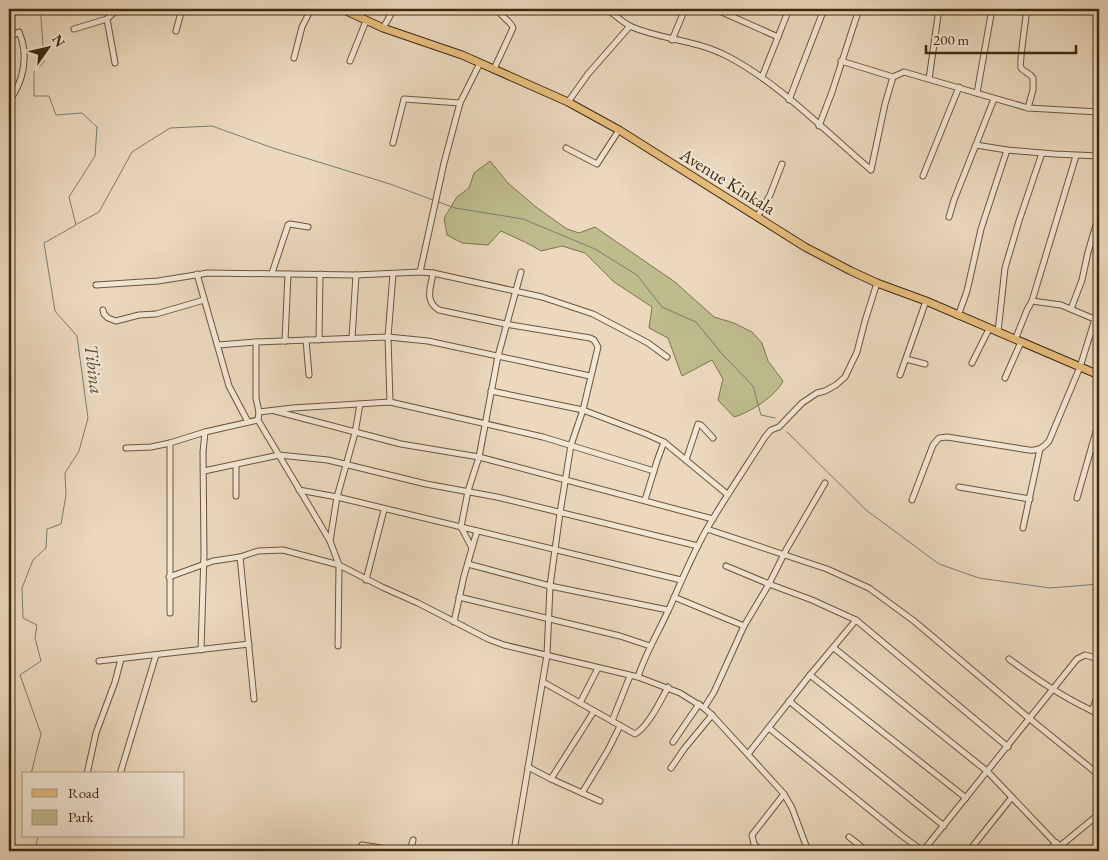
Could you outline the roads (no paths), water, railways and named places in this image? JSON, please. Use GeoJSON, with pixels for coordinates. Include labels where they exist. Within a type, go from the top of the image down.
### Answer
{"type":"FeatureCollection","features":[{"type":"Feature","properties":{"kind":"main road","name":"Avenue Kinkala"},"geometry":{"type":"LineString","coordinates":[[342,9],[383,28],[480,63],[568,102],[619,130],[805,247],[877,283],[926,301],[1099,375]]}},
{"type":"Feature","properties":{"kind":"street"},"geometry":{"type":"LineString","coordinates":[[74,29],[107,19],[118,9]]}},
{"type":"Feature","properties":{"kind":"street"},"geometry":{"type":"LineString","coordinates":[[176,31],[182,9]]}},
{"type":"Feature","properties":{"kind":"street"},"geometry":{"type":"LineString","coordinates":[[294,58],[302,27],[311,9]]}},
{"type":"Feature","properties":{"kind":"street"},"geometry":{"type":"LineString","coordinates":[[383,28],[394,9]]}},
{"type":"Feature","properties":{"kind":"street"},"geometry":{"type":"LineString","coordinates":[[494,69],[513,28],[497,9]]}},
{"type":"Feature","properties":{"kind":"street"},"geometry":{"type":"LineString","coordinates":[[607,9],[630,26],[672,40],[704,46],[726,55],[762,77],[870,170],[893,77]]}},
{"type":"Feature","properties":{"kind":"street"},"geometry":{"type":"LineString","coordinates":[[672,40],[685,9]]}},
{"type":"Feature","properties":{"kind":"street"},"geometry":{"type":"LineString","coordinates":[[715,9],[778,36]]}},
{"type":"Feature","properties":{"kind":"street"},"geometry":{"type":"LineString","coordinates":[[762,77],[788,9]]}},
{"type":"Feature","properties":{"kind":"street"},"geometry":{"type":"LineString","coordinates":[[789,100],[824,9]]}},
{"type":"Feature","properties":{"kind":"street"},"geometry":{"type":"LineString","coordinates":[[819,126],[859,9]]}},
{"type":"Feature","properties":{"kind":"street"},"geometry":{"type":"LineString","coordinates":[[929,79],[939,9]]}},
{"type":"Feature","properties":{"kind":"street"},"geometry":{"type":"LineString","coordinates":[[977,93],[992,9]]}},
{"type":"Feature","properties":{"kind":"street"},"geometry":{"type":"LineString","coordinates":[[1027,9],[1020,61],[1021,68],[1033,78],[1033,90],[1028,108]]}},
{"type":"Feature","properties":{"kind":"street"},"geometry":{"type":"LineString","coordinates":[[107,19],[115,62]]}},
{"type":"Feature","properties":{"kind":"street"},"geometry":{"type":"LineString","coordinates":[[350,61],[366,21]]}},
{"type":"Feature","properties":{"kind":"street"},"geometry":{"type":"LineString","coordinates":[[568,102],[588,74],[630,26]]}},
{"type":"Feature","properties":{"kind":"street"},"geometry":{"type":"LineString","coordinates":[[9,37],[18,32],[20,33],[25,54],[20,80],[9,101]]}},
{"type":"Feature","properties":{"kind":"street"},"geometry":{"type":"LineString","coordinates":[[841,61],[893,77],[904,72],[1028,108],[1099,112]]}},
{"type":"Feature","properties":{"kind":"street"},"geometry":{"type":"LineString","coordinates":[[420,272],[444,164],[460,103],[480,63]]}},
{"type":"Feature","properties":{"kind":"street"},"geometry":{"type":"LineString","coordinates":[[924,176],[959,87]]}},
{"type":"Feature","properties":{"kind":"street"},"geometry":{"type":"LineString","coordinates":[[393,143],[404,98],[460,103]]}},
{"type":"Feature","properties":{"kind":"street"},"geometry":{"type":"LineString","coordinates":[[949,217],[994,99]]}},
{"type":"Feature","properties":{"kind":"street"},"geometry":{"type":"LineString","coordinates":[[566,148],[597,164],[619,130]]}},
{"type":"Feature","properties":{"kind":"street"},"geometry":{"type":"LineString","coordinates":[[976,145],[1007,150],[1099,156]]}},
{"type":"Feature","properties":{"kind":"street"},"geometry":{"type":"LineString","coordinates":[[958,316],[967,291],[981,229],[1007,150]]}},
{"type":"Feature","properties":{"kind":"street"},"geometry":{"type":"LineString","coordinates":[[998,332],[1005,268],[1018,221],[1042,153]]}},
{"type":"Feature","properties":{"kind":"street"},"geometry":{"type":"LineString","coordinates":[[1005,378],[1027,310],[1032,301],[1076,156]]}},
{"type":"Feature","properties":{"kind":"street"},"geometry":{"type":"LineString","coordinates":[[757,217],[770,194],[782,164]]}},
{"type":"Feature","properties":{"kind":"street"},"geometry":{"type":"LineString","coordinates":[[1071,309],[1082,280],[1099,215]]}},
{"type":"Feature","properties":{"kind":"street"},"geometry":{"type":"LineString","coordinates":[[272,273],[288,225],[308,227]]}},
{"type":"Feature","properties":{"kind":"street"},"geometry":{"type":"LineString","coordinates":[[96,285],[158,282],[197,274],[224,273],[356,276],[420,272],[433,273],[516,291],[593,314],[648,343],[667,358]]}},
{"type":"Feature","properties":{"kind":"street"},"geometry":{"type":"LineString","coordinates":[[472,548],[461,527],[468,491],[479,457],[498,356],[521,272]]}},
{"type":"Feature","properties":{"kind":"street"},"geometry":{"type":"LineString","coordinates":[[433,273],[429,301],[439,310],[594,340],[598,347],[583,410],[571,445],[565,480],[550,586],[543,682],[514,850]]}},
{"type":"Feature","properties":{"kind":"street"},"geometry":{"type":"LineString","coordinates":[[197,274],[229,386],[248,422]]}},
{"type":"Feature","properties":{"kind":"street"},"geometry":{"type":"LineString","coordinates":[[285,341],[288,274]]}},
{"type":"Feature","properties":{"kind":"street"},"geometry":{"type":"LineString","coordinates":[[318,340],[320,274]]}},
{"type":"Feature","properties":{"kind":"street"},"geometry":{"type":"LineString","coordinates":[[390,402],[388,337],[393,274]]}},
{"type":"Feature","properties":{"kind":"street"},"geometry":{"type":"LineString","coordinates":[[352,338],[356,276]]}},
{"type":"Feature","properties":{"kind":"street"},"geometry":{"type":"LineString","coordinates":[[638,677],[650,646],[707,529],[727,494],[771,430],[779,427],[802,403],[816,393],[826,392],[836,385],[845,377],[852,366],[877,283]]}},
{"type":"Feature","properties":{"kind":"street"},"geometry":{"type":"LineString","coordinates":[[103,310],[108,318],[116,321],[140,315],[156,314],[204,300]]}},
{"type":"Feature","properties":{"kind":"street"},"geometry":{"type":"LineString","coordinates":[[900,376],[926,301]]}},
{"type":"Feature","properties":{"kind":"street"},"geometry":{"type":"LineString","coordinates":[[1023,528],[1040,450],[1049,440],[1080,367],[1097,320],[1071,309],[1032,301]]}},
{"type":"Feature","properties":{"kind":"street"},"geometry":{"type":"LineString","coordinates":[[972,363],[989,328]]}},
{"type":"Feature","properties":{"kind":"street"},"geometry":{"type":"LineString","coordinates":[[218,345],[388,337],[428,341],[590,376]]}},
{"type":"Feature","properties":{"kind":"street"},"geometry":{"type":"LineString","coordinates":[[306,340],[309,375]]}},
{"type":"Feature","properties":{"kind":"street"},"geometry":{"type":"LineString","coordinates":[[256,342],[258,420],[330,541],[339,565],[338,646]]}},
{"type":"Feature","properties":{"kind":"street"},"geometry":{"type":"LineString","coordinates":[[906,359],[925,364]]}},
{"type":"Feature","properties":{"kind":"street"},"geometry":{"type":"LineString","coordinates":[[491,392],[583,410],[628,426],[664,442],[727,494]]}},
{"type":"Feature","properties":{"kind":"street"},"geometry":{"type":"LineString","coordinates":[[259,412],[390,402],[485,423],[571,445],[654,471]]}},
{"type":"Feature","properties":{"kind":"street"},"geometry":{"type":"LineString","coordinates":[[330,541],[337,497],[355,433],[360,404]]}},
{"type":"Feature","properties":{"kind":"street"},"geometry":{"type":"LineString","coordinates":[[274,411],[401,444],[479,457],[713,518]]}},
{"type":"Feature","properties":{"kind":"street"},"geometry":{"type":"LineString","coordinates":[[126,448],[151,447],[170,443],[205,432],[258,420]]}},
{"type":"Feature","properties":{"kind":"street"},"geometry":{"type":"LineString","coordinates":[[1077,498],[1099,421]]}},
{"type":"Feature","properties":{"kind":"street"},"geometry":{"type":"LineString","coordinates":[[686,460],[698,424],[713,438]]}},
{"type":"Feature","properties":{"kind":"street"},"geometry":{"type":"LineString","coordinates":[[201,650],[203,452],[205,432]]}},
{"type":"Feature","properties":{"kind":"street"},"geometry":{"type":"LineString","coordinates":[[912,500],[933,445],[938,438],[947,437],[1028,450],[1040,450]]}},
{"type":"Feature","properties":{"kind":"street"},"geometry":{"type":"LineString","coordinates":[[645,500],[664,442]]}},
{"type":"Feature","properties":{"kind":"street"},"geometry":{"type":"LineString","coordinates":[[170,443],[170,613]]}},
{"type":"Feature","properties":{"kind":"street"},"geometry":{"type":"LineString","coordinates":[[204,471],[279,455],[306,457],[347,464],[426,484],[468,491],[698,546]]}},
{"type":"Feature","properties":{"kind":"street"},"geometry":{"type":"LineString","coordinates":[[236,465],[236,496]]}},
{"type":"Feature","properties":{"kind":"street"},"geometry":{"type":"LineString","coordinates":[[704,708],[714,692],[744,626],[825,483]]}},
{"type":"Feature","properties":{"kind":"street"},"geometry":{"type":"LineString","coordinates":[[960,487],[1030,499]]}},
{"type":"Feature","properties":{"kind":"street"},"geometry":{"type":"LineString","coordinates":[[299,490],[337,497],[384,510],[681,580]]}},
{"type":"Feature","properties":{"kind":"street"},"geometry":{"type":"LineString","coordinates":[[366,580],[384,510]]}},
{"type":"Feature","properties":{"kind":"street"},"geometry":{"type":"LineString","coordinates":[[707,529],[826,569],[869,588],[914,620],[1099,775]]}},
{"type":"Feature","properties":{"kind":"street"},"geometry":{"type":"LineString","coordinates":[[454,622],[459,597],[478,531]]}},
{"type":"Feature","properties":{"kind":"street"},"geometry":{"type":"LineString","coordinates":[[169,577],[213,561],[240,557],[258,551],[283,550],[339,565],[366,580],[504,645],[638,677],[668,687],[704,708],[784,794],[792,808],[808,851]]}},
{"type":"Feature","properties":{"kind":"street"},"geometry":{"type":"LineString","coordinates":[[240,557],[254,699]]}},
{"type":"Feature","properties":{"kind":"street"},"geometry":{"type":"LineString","coordinates":[[468,564],[550,586],[668,610]]}},
{"type":"Feature","properties":{"kind":"street"},"geometry":{"type":"LineString","coordinates":[[726,566],[812,600],[856,620],[1008,746]]}},
{"type":"Feature","properties":{"kind":"street"},"geometry":{"type":"LineString","coordinates":[[459,597],[620,636],[650,646]]}},
{"type":"Feature","properties":{"kind":"street"},"geometry":{"type":"LineString","coordinates":[[674,597],[744,626]]}},
{"type":"Feature","properties":{"kind":"street"},"geometry":{"type":"LineString","coordinates":[[748,754],[856,620]]}},
{"type":"Feature","properties":{"kind":"street"},"geometry":{"type":"LineString","coordinates":[[99,661],[249,644]]}},
{"type":"Feature","properties":{"kind":"street"},"geometry":{"type":"LineString","coordinates":[[834,648],[988,772],[1060,847]]}},
{"type":"Feature","properties":{"kind":"street"},"geometry":{"type":"LineString","coordinates":[[121,772],[156,655]]}},
{"type":"Feature","properties":{"kind":"street"},"geometry":{"type":"LineString","coordinates":[[769,728],[923,851],[1077,659],[1086,655],[1099,660]]}},
{"type":"Feature","properties":{"kind":"street"},"geometry":{"type":"LineString","coordinates":[[87,772],[96,733],[115,682],[121,659]]}},
{"type":"Feature","properties":{"kind":"street"},"geometry":{"type":"LineString","coordinates":[[1009,659],[1053,690],[1099,714]]}},
{"type":"Feature","properties":{"kind":"street"},"geometry":{"type":"LineString","coordinates":[[580,703],[598,668]]}},
{"type":"Feature","properties":{"kind":"street"},"geometry":{"type":"LineString","coordinates":[[810,675],[966,798]]}},
{"type":"Feature","properties":{"kind":"street"},"geometry":{"type":"LineString","coordinates":[[612,721],[630,676]]}},
{"type":"Feature","properties":{"kind":"street"},"geometry":{"type":"LineString","coordinates":[[543,682],[635,734],[639,732],[668,687]]}},
{"type":"Feature","properties":{"kind":"street"},"geometry":{"type":"LineString","coordinates":[[1092,711],[1099,692]]}},
{"type":"Feature","properties":{"kind":"street"},"geometry":{"type":"LineString","coordinates":[[789,701],[944,826]]}},
{"type":"Feature","properties":{"kind":"street"},"geometry":{"type":"LineString","coordinates":[[673,742],[699,704]]}},
{"type":"Feature","properties":{"kind":"street"},"geometry":{"type":"LineString","coordinates":[[551,779],[594,711]]}},
{"type":"Feature","properties":{"kind":"street"},"geometry":{"type":"LineString","coordinates":[[671,768],[684,749],[712,716]]}},
{"type":"Feature","properties":{"kind":"street"},"geometry":{"type":"LineString","coordinates":[[582,793],[620,726]]}},
{"type":"Feature","properties":{"kind":"street"},"geometry":{"type":"LineString","coordinates":[[528,766],[551,779],[600,801]]}},
{"type":"Feature","properties":{"kind":"street"},"geometry":{"type":"LineString","coordinates":[[761,851],[754,844],[752,835],[784,794]]}},
{"type":"Feature","properties":{"kind":"street"},"geometry":{"type":"LineString","coordinates":[[969,851],[1012,798]]}},
{"type":"Feature","properties":{"kind":"street"},"geometry":{"type":"LineString","coordinates":[[1046,851],[1060,847],[1099,814]]}},
{"type":"Feature","properties":{"kind":"street"},"geometry":{"type":"LineString","coordinates":[[850,837],[867,851]]}},
{"type":"Feature","properties":{"kind":"street"},"geometry":{"type":"LineString","coordinates":[[410,851],[413,840]]}},
{"type":"Feature","properties":{"kind":"street"},"geometry":{"type":"LineString","coordinates":[[362,845],[400,851]]}},
{"type":"Feature","properties":{"kind":"waterway","name":"Tibina"},"geometry":{"type":"LineString","coordinates":[[32,772],[41,734],[20,675],[41,661],[35,638],[37,625],[23,618],[22,588],[33,560],[46,548],[47,529],[61,524],[66,495],[65,473],[79,451],[88,418],[77,336],[55,311],[44,243],[76,225],[69,197],[95,156],[97,127],[82,113],[56,115],[49,96],[34,96],[34,72],[44,62],[39,9]]}},
{"type":"Feature","properties":{"kind":"waterway"},"geometry":{"type":"LineString","coordinates":[[77,224],[99,212],[132,152],[170,128],[212,126],[273,148],[390,184],[433,200]]}},
{"type":"Feature","properties":{"kind":"waterway"},"geometry":{"type":"LineString","coordinates":[[436,201],[455,208],[523,219],[595,249],[637,275],[662,307],[696,322],[723,355],[753,386],[761,415],[775,418]]}},
{"type":"Feature","properties":{"kind":"waterway"},"geometry":{"type":"LineString","coordinates":[[787,432],[866,510],[939,564],[979,578],[1050,588],[1099,584]]}},
{"type":"Feature","properties":{"kind":"waterway","name":"Tibina"},"geometry":{"type":"LineString","coordinates":[[37,851],[38,838]]}}]}
